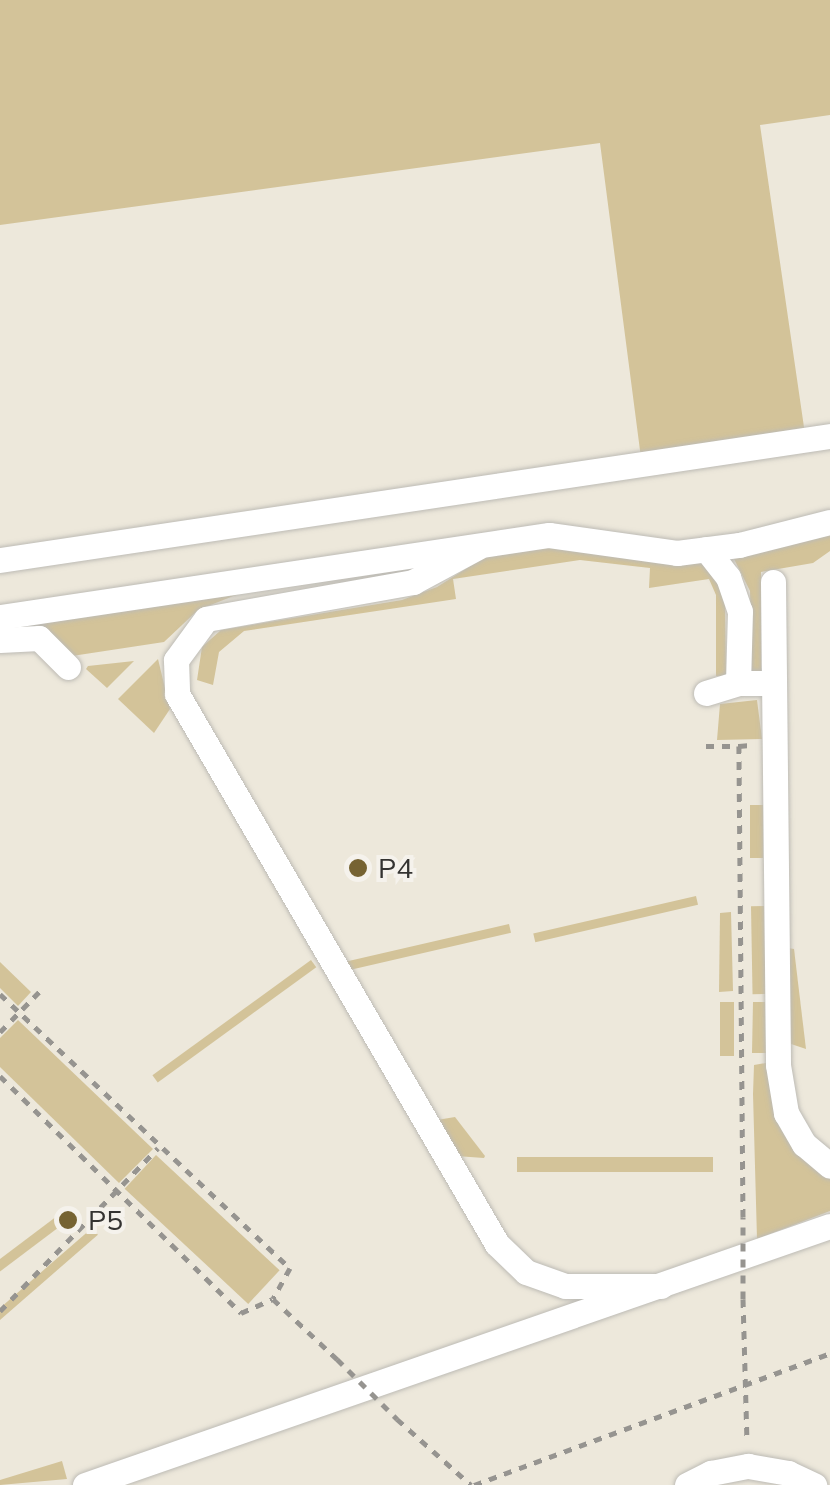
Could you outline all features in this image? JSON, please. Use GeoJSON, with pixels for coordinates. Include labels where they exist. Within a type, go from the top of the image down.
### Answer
{"type":"FeatureCollection","features":[{"type":"Feature","properties":{"kind":"lane"},"geometry":{"type":"LineString","coordinates":[[0,560],[830,436]]}},
{"type":"Feature","properties":{"kind":"lane"},"geometry":{"type":"LineString","coordinates":[[0,617],[565,534],[660,552],[706,549],[830,522]]}},
{"type":"Feature","properties":{"kind":"lane"},"geometry":{"type":"LineString","coordinates":[[478,546],[396,587],[206,619],[176,660],[177,694],[497,1244],[526,1272],[565,1286],[661,1286]]}},
{"type":"Feature","properties":{"kind":"lane"},"geometry":{"type":"LineString","coordinates":[[706,549],[738,601],[738,684]]}},
{"type":"Feature","properties":{"kind":"lane"},"geometry":{"type":"LineString","coordinates":[[773,582],[778,1064],[786,1113],[804,1144],[830,1166]]}},
{"type":"Feature","properties":{"kind":"lane"},"geometry":{"type":"LineString","coordinates":[[0,640],[40,638],[68,668]]}},
{"type":"Feature","properties":{"kind":"lane"},"geometry":{"type":"LineString","coordinates":[[706,693],[738,684],[772,683]]}},
{"type":"Feature","properties":{"kind":"lane"},"geometry":{"type":"LineString","coordinates":[[85,1485],[830,1226]]}},
{"type":"Feature","properties":{"kind":"lane"},"geometry":{"type":"LineString","coordinates":[[688,1485],[710,1472],[748,1466],[788,1472],[814,1485]]}},
{"type":"Feature","properties":{"kind":"path"},"geometry":{"type":"LineString","coordinates":[[706,746],[773,743]]}},
{"type":"Feature","properties":{"kind":"path"},"geometry":{"type":"LineString","coordinates":[[739,746],[748,1466]]}},
{"type":"Feature","properties":{"kind":"path"},"geometry":{"type":"LineString","coordinates":[[0,1032],[42,989]]}},
{"type":"Feature","properties":{"kind":"path"},"geometry":{"type":"LineString","coordinates":[[0,994],[158,1148],[290,1268],[272,1299],[241,1313],[0,1076]]}},
{"type":"Feature","properties":{"kind":"path"},"geometry":{"type":"LineString","coordinates":[[0,1311],[158,1148]]}},
{"type":"Feature","properties":{"kind":"path"},"geometry":{"type":"LineString","coordinates":[[272,1299],[397,1419],[473,1485],[830,1353]]}},
{"type":"Feature","properties":{"kind":"shaded area"},"geometry":{"type":"Polygon","coordinates":[[[0,0],[830,0],[830,1485],[0,1485],[0,0]]]}},
{"type":"Feature","properties":{"kind":"shaded area"},"geometry":{"type":"Polygon","coordinates":[[[0,0],[830,0],[830,115],[760,125],[805,434],[641,458],[600,143],[0,225],[0,0]]]}},
{"type":"Feature","properties":{"kind":"shaded area"},"geometry":{"type":"Polygon","coordinates":[[[830,532],[830,551],[813,563],[761,572],[761,671],[752,671],[750,591],[733,557],[830,532]]]}},
{"type":"Feature","properties":{"kind":"shaded area"},"geometry":{"type":"Polygon","coordinates":[[[562,545],[705,561],[725,598],[726,676],[716,676],[716,595],[709,579],[649,588],[650,568],[580,560],[453,579],[456,599],[244,631],[219,652],[213,685],[197,680],[202,647],[221,630],[402,600],[437,587],[483,558],[562,545]]]}},
{"type":"Feature","properties":{"kind":"shaded area"},"geometry":{"type":"Polygon","coordinates":[[[241,593],[198,610],[164,642],[72,656],[0,629],[241,593]]]}},
{"type":"Feature","properties":{"kind":"shaded area"},"geometry":{"type":"Polygon","coordinates":[[[158,659],[170,709],[154,733],[118,699],[158,659]]]}},
{"type":"Feature","properties":{"kind":"shaded area"},"geometry":{"type":"Polygon","coordinates":[[[134,661],[107,688],[86,669],[88,666],[134,661]]]}},
{"type":"Feature","properties":{"kind":"shaded area"},"geometry":{"type":"Polygon","coordinates":[[[757,700],[762,739],[717,740],[720,704],[757,700]]]}},
{"type":"Feature","properties":{"kind":"shaded area"},"geometry":{"type":"Polygon","coordinates":[[[750,805],[763,805],[763,858],[750,858],[750,805]]]}},
{"type":"Feature","properties":{"kind":"shaded area"},"geometry":{"type":"Polygon","coordinates":[[[696,896],[698,905],[535,942],[533,934],[696,896]]]}},
{"type":"Feature","properties":{"kind":"shaded area"},"geometry":{"type":"Polygon","coordinates":[[[751,906],[764,906],[766,994],[753,994],[751,906]]]}},
{"type":"Feature","properties":{"kind":"shaded area"},"geometry":{"type":"Polygon","coordinates":[[[731,912],[733,991],[719,992],[720,913],[731,912]]]}},
{"type":"Feature","properties":{"kind":"shaded area"},"geometry":{"type":"Polygon","coordinates":[[[509,924],[511,933],[337,973],[335,964],[509,924]]]}},
{"type":"Feature","properties":{"kind":"shaded area"},"geometry":{"type":"Polygon","coordinates":[[[788,948],[794,949],[806,1049],[788,1043],[788,948]]]}},
{"type":"Feature","properties":{"kind":"shaded area"},"geometry":{"type":"Polygon","coordinates":[[[311,960],[316,967],[158,1082],[152,1075],[311,960]]]}},
{"type":"Feature","properties":{"kind":"shaded area"},"geometry":{"type":"Polygon","coordinates":[[[0,962],[31,992],[18,1006],[0,988],[0,962]]]}},
{"type":"Feature","properties":{"kind":"shaded area"},"geometry":{"type":"Polygon","coordinates":[[[720,1002],[734,1002],[734,1056],[720,1056],[720,1002]]]}},
{"type":"Feature","properties":{"kind":"shaded area"},"geometry":{"type":"Polygon","coordinates":[[[753,1002],[765,1002],[766,1053],[752,1053],[753,1002]]]}},
{"type":"Feature","properties":{"kind":"shaded area"},"geometry":{"type":"Polygon","coordinates":[[[18,1020],[153,1149],[119,1183],[0,1067],[0,1038],[18,1020]]]}},
{"type":"Feature","properties":{"kind":"shaded area"},"geometry":{"type":"Polygon","coordinates":[[[766,1063],[775,1117],[830,1178],[830,1211],[757,1239],[754,1065],[766,1063]]]}},
{"type":"Feature","properties":{"kind":"shaded area"},"geometry":{"type":"Polygon","coordinates":[[[455,1117],[484,1158],[456,1156],[437,1120],[455,1117]]]}},
{"type":"Feature","properties":{"kind":"shaded area"},"geometry":{"type":"Polygon","coordinates":[[[156,1155],[280,1270],[248,1304],[125,1189],[156,1155]]]}},
{"type":"Feature","properties":{"kind":"shaded area"},"geometry":{"type":"Polygon","coordinates":[[[517,1157],[713,1157],[713,1172],[517,1172],[517,1157]]]}},
{"type":"Feature","properties":{"kind":"shaded area"},"geometry":{"type":"Polygon","coordinates":[[[69,1207],[75,1215],[0,1272],[0,1259],[69,1207]]]}},
{"type":"Feature","properties":{"kind":"shaded area"},"geometry":{"type":"Polygon","coordinates":[[[92,1228],[98,1235],[0,1320],[0,1308],[92,1228]]]}},
{"type":"Feature","properties":{"kind":"shaded area"},"geometry":{"type":"Polygon","coordinates":[[[62,1461],[67,1479],[0,1485],[0,1480],[62,1461]]]}},
{"type":"Feature","properties":{"kind":"place","name":"P4"},"geometry":{"type":"Point","coordinates":[358,868]}},
{"type":"Feature","properties":{"kind":"place","name":"P5"},"geometry":{"type":"Point","coordinates":[68,1220]}}]}
